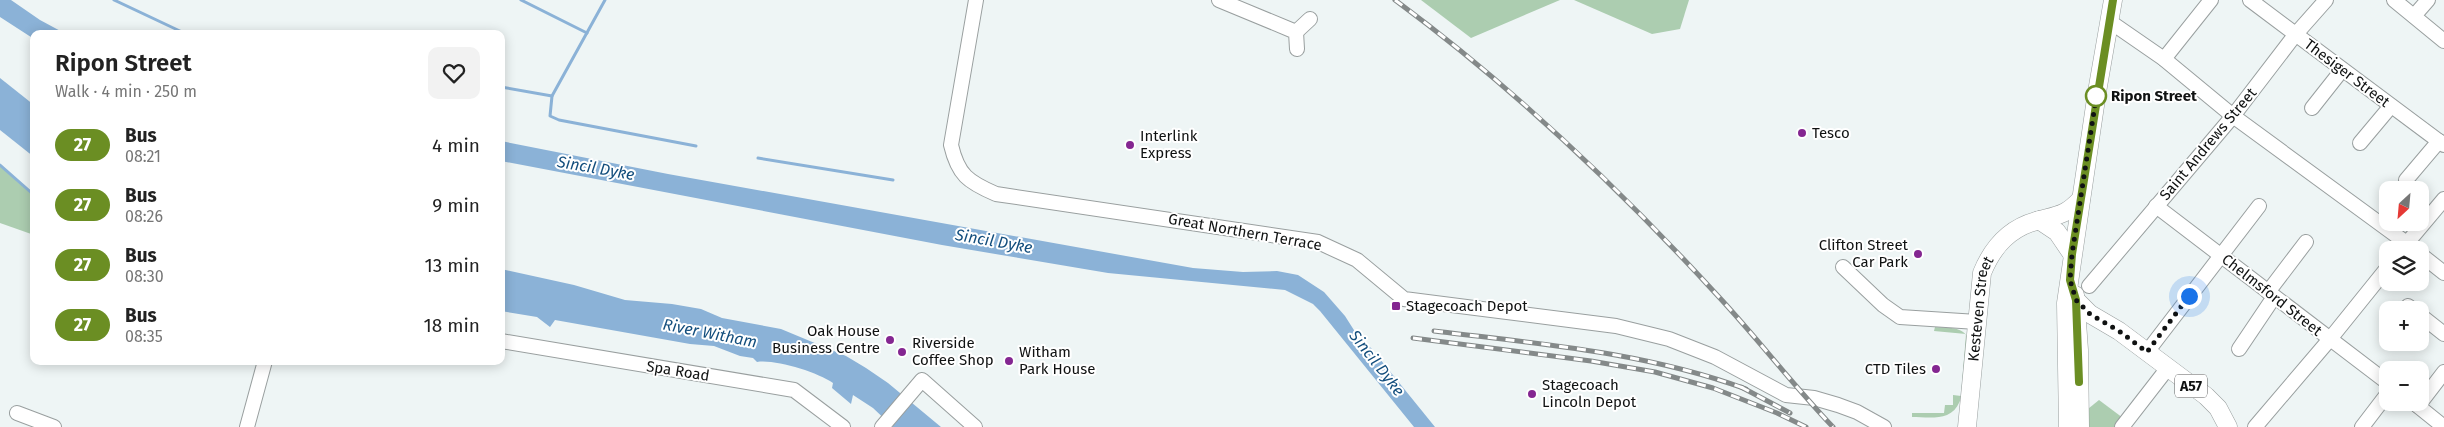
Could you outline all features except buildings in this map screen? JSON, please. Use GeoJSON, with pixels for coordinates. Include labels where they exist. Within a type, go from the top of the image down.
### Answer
{"type":"FeatureCollection","features":[{"type":"Feature","properties":{"kind":"main road"},"geometry":{"type":"LineString","coordinates":[[2080,427],[2065,319],[2072,254],[2113,0]]}},
{"type":"Feature","properties":{"kind":"main road","name":"Kesteven Street"},"geometry":{"type":"LineString","coordinates":[[1967,427],[1982,273],[1988,257],[2005,236],[2016,229],[2039,220],[2059,216],[2081,199]]}},
{"type":"Feature","properties":{"kind":"main road"},"geometry":{"type":"LineString","coordinates":[[2039,220],[2057,232],[2072,254]]}},
{"type":"Feature","properties":{"kind":"main road"},"geometry":{"type":"LineString","coordinates":[[2068,427],[2079,350],[2076,300],[2070,280]]}},
{"type":"Feature","properties":{"kind":"main road","name":"A57"},"geometry":{"type":"LineString","coordinates":[[2076,300],[2090,314],[2147,352],[2218,408],[2228,427]]}},
{"type":"Feature","properties":{"kind":"main road"},"geometry":{"type":"LineString","coordinates":[[2079,350],[2092,332],[2111,327]]}},
{"type":"Feature","properties":{"kind":"street","name":"Great Northern Terrace"},"geometry":{"type":"LineString","coordinates":[[976,0],[951,145],[955,164],[971,183],[996,194],[1318,242],[1357,260],[1404,300],[1616,326],[1669,339],[1715,357],[1786,395],[1814,398],[1838,405],[1857,412],[1884,427]]}},
{"type":"Feature","properties":{"kind":"street"},"geometry":{"type":"LineString","coordinates":[[1219,0],[1296,32]]}},
{"type":"Feature","properties":{"kind":"street"},"geometry":{"type":"LineString","coordinates":[[2164,59],[2211,0]]}},
{"type":"Feature","properties":{"kind":"street","name":"Thesiger Street"},"geometry":{"type":"LineString","coordinates":[[2250,0],[2441,143]]}},
{"type":"Feature","properties":{"kind":"street","name":"Saint Andrews Street"},"geometry":{"type":"LineString","coordinates":[[2091,277],[2156,206],[2233,116],[2296,35],[2326,0]]}},
{"type":"Feature","properties":{"kind":"street"},"geometry":{"type":"LineString","coordinates":[[2394,0],[2444,41]]}},
{"type":"Feature","properties":{"kind":"street"},"geometry":{"type":"LineString","coordinates":[[2414,16],[2428,0]]}},
{"type":"Feature","properties":{"kind":"street"},"geometry":{"type":"LineString","coordinates":[[1296,32],[1310,19]]}},
{"type":"Feature","properties":{"kind":"street"},"geometry":{"type":"LineString","coordinates":[[2109,21],[2164,59],[2233,116],[2399,241]]}},
{"type":"Feature","properties":{"kind":"street"},"geometry":{"type":"LineString","coordinates":[[1296,32],[1297,49]]}},
{"type":"Feature","properties":{"kind":"street"},"geometry":{"type":"LineString","coordinates":[[2312,108],[2342,70]]}},
{"type":"Feature","properties":{"kind":"street"},"geometry":{"type":"LineString","coordinates":[[2360,143],[2391,106]]}},
{"type":"Feature","properties":{"kind":"street"},"geometry":{"type":"LineString","coordinates":[[2406,180],[2441,143]]}},
{"type":"Feature","properties":{"kind":"street"},"geometry":{"type":"LineString","coordinates":[[2413,241],[2444,199]]}},
{"type":"Feature","properties":{"kind":"street","name":"Chelmsford Street"},"geometry":{"type":"LineString","coordinates":[[2156,206],[2379,376]]}},
{"type":"Feature","properties":{"kind":"street"},"geometry":{"type":"LineString","coordinates":[[2147,352],[2259,206]]}},
{"type":"Feature","properties":{"kind":"street"},"geometry":{"type":"LineString","coordinates":[[2239,349],[2271,295],[2306,242]]}},
{"type":"Feature","properties":{"kind":"street"},"geometry":{"type":"LineString","coordinates":[[2429,261],[2444,273]]}},
{"type":"Feature","properties":{"kind":"street"},"geometry":{"type":"LineString","coordinates":[[1843,267],[1883,305],[1900,317],[1977,322]]}},
{"type":"Feature","properties":{"kind":"street"},"geometry":{"type":"LineString","coordinates":[[2255,427],[2379,278]]}},
{"type":"Feature","properties":{"kind":"street"},"geometry":{"type":"LineString","coordinates":[[2429,322],[2444,334]]}},
{"type":"Feature","properties":{"kind":"street","name":"Spa Road"},"geometry":{"type":"LineString","coordinates":[[505,342],[794,390],[843,427]]}},
{"type":"Feature","properties":{"kind":"street"},"geometry":{"type":"LineString","coordinates":[[247,427],[264,365]]}},
{"type":"Feature","properties":{"kind":"street"},"geometry":{"type":"LineString","coordinates":[[2122,427],[2167,369]]}},
{"type":"Feature","properties":{"kind":"street"},"geometry":{"type":"LineString","coordinates":[[2429,389],[2444,372]]}},
{"type":"Feature","properties":{"kind":"street"},"geometry":{"type":"LineString","coordinates":[[882,427],[922,380],[975,427]]}},
{"type":"Feature","properties":{"kind":"street"},"geometry":{"type":"LineString","coordinates":[[2362,427],[2379,405]]}},
{"type":"Feature","properties":{"kind":"street"},"geometry":{"type":"LineString","coordinates":[[2424,411],[2444,427]]}},
{"type":"Feature","properties":{"kind":"street"},"geometry":{"type":"LineString","coordinates":[[17,413],[54,427]]}},
{"type":"Feature","properties":{"kind":"green space"},"geometry":{"type":"Polygon","coordinates":[[[1421,0],[1560,0],[1471,38],[1421,0]]]}},
{"type":"Feature","properties":{"kind":"green space"},"geometry":{"type":"Polygon","coordinates":[[[1574,0],[1689,0],[1680,29],[1652,34],[1574,0]]]}},
{"type":"Feature","properties":{"kind":"green space"},"geometry":{"type":"Polygon","coordinates":[[[0,165],[30,191],[30,234],[0,223],[0,165]]]}},
{"type":"Feature","properties":{"kind":"green space"},"geometry":{"type":"Polygon","coordinates":[[[1935,327],[1957,329],[1965,334],[1934,331],[1935,327]]]}},
{"type":"Feature","properties":{"kind":"green space"},"geometry":{"type":"Polygon","coordinates":[[[1966,335],[1965,380],[1960,402],[1947,415],[1930,418],[1912,417],[1912,413],[1944,413],[1945,405],[1953,405],[1953,395],[1961,396],[1966,335]]]}},
{"type":"Feature","properties":{"kind":"green space"},"geometry":{"type":"Polygon","coordinates":[[[2099,400],[2123,418],[2116,427],[2082,427],[2083,413],[2099,400]]]}},
{"type":"Feature","properties":{"kind":"water"},"geometry":{"type":"Polygon","coordinates":[[[0,0],[11,0],[59,30],[30,30],[30,36],[0,17],[0,0]]]}},
{"type":"Feature","properties":{"kind":"water"},"geometry":{"type":"Polygon","coordinates":[[[0,78],[30,102],[30,154],[0,130],[0,78]]]}},
{"type":"Feature","properties":{"kind":"water","name":"Sincil Dyke"},"geometry":{"type":"Polygon","coordinates":[[[505,142],[668,174],[1193,268],[1243,272],[1277,271],[1298,275],[1324,292],[1345,316],[1359,338],[1371,348],[1435,427],[1414,427],[1320,311],[1313,304],[1285,290],[1108,273],[942,245],[505,162],[505,142]]]}},
{"type":"Feature","properties":{"kind":"water","name":"River Witham"},"geometry":{"type":"Polygon","coordinates":[[[505,270],[574,285],[625,300],[672,304],[701,309],[722,318],[781,329],[846,356],[866,368],[888,383],[941,427],[893,427],[873,408],[853,395],[851,404],[832,388],[833,383],[796,367],[774,362],[757,362],[753,358],[740,356],[714,346],[690,344],[555,320],[550,327],[537,317],[505,312],[505,270]]]}},
{"type":"Feature","properties":{"kind":"waterway"},"geometry":{"type":"LineString","coordinates":[[114,0],[178,30]]}},
{"type":"Feature","properties":{"kind":"waterway"},"geometry":{"type":"LineString","coordinates":[[521,0],[587,33]]}},
{"type":"Feature","properties":{"kind":"waterway"},"geometry":{"type":"LineString","coordinates":[[605,0],[552,96],[550,116],[559,120],[696,146]]}},
{"type":"Feature","properties":{"kind":"waterway"},"geometry":{"type":"LineString","coordinates":[[505,88],[552,96]]}},
{"type":"Feature","properties":{"kind":"waterway"},"geometry":{"type":"LineString","coordinates":[[758,158],[893,180]]}},
{"type":"Feature","properties":{"kind":"waterway"},"geometry":{"type":"LineString","coordinates":[[0,165],[30,191]]}},
{"type":"Feature","properties":{"kind":"railway"},"geometry":{"type":"LineString","coordinates":[[1395,0],[1439,33],[1523,103],[1642,216],[1718,296],[1833,427]]}},
{"type":"Feature","properties":{"kind":"railway"},"geometry":{"type":"LineString","coordinates":[[1434,331],[1553,345],[1631,358],[1708,376],[1746,389]]}},
{"type":"Feature","properties":{"kind":"railway"},"geometry":{"type":"LineString","coordinates":[[1413,338],[1591,361],[1655,372],[1713,388],[1777,413],[1806,427]]}},
{"type":"Feature","properties":{"kind":"railway"},"geometry":{"type":"LineString","coordinates":[[1741,387],[1790,413]]}},
{"type":"Feature","properties":{"kind":"bus line","name":"27"},"geometry":{"type":"LineString","coordinates":[[2079,382],[2076,300],[2070,280],[2072,254],[2113,0]]}},
{"type":"Feature","properties":{"kind":"place","name":"Ripon Street"},"geometry":{"type":"Point","coordinates":[2096,96]}},
{"type":"Feature","properties":{"kind":"place","name":"Tesco"},"geometry":{"type":"Point","coordinates":[1802,133]}},
{"type":"Feature","properties":{"kind":"place","name":"Interlink Express"},"geometry":{"type":"Point","coordinates":[1130,145]}},
{"type":"Feature","properties":{"kind":"place","name":"Clifton Street Car Park"},"geometry":{"type":"Point","coordinates":[1918,254]}},
{"type":"Feature","properties":{"kind":"place","name":"Stagecoach Depot"},"geometry":{"type":"Point","coordinates":[1396,306]}},
{"type":"Feature","properties":{"kind":"place","name":"Oak House Business Centre"},"geometry":{"type":"Point","coordinates":[890,340]}},
{"type":"Feature","properties":{"kind":"place","name":"Riverside Coffee Shop"},"geometry":{"type":"Point","coordinates":[902,352]}},
{"type":"Feature","properties":{"kind":"place","name":"Witham Park House"},"geometry":{"type":"Point","coordinates":[1009,361]}},
{"type":"Feature","properties":{"kind":"place","name":"CTD Tiles"},"geometry":{"type":"Point","coordinates":[1936,369]}},
{"type":"Feature","properties":{"kind":"place","name":"Stagecoach Lincoln Depot"},"geometry":{"type":"Point","coordinates":[1532,394]}},
{"type":"Feature","properties":{"kind":"route"},"geometry":{"type":"LineString","coordinates":[[2096,96],[2097,92],[2072,254],[2070,280],[2076,300],[2090,314],[2119,331],[2147,352],[2189,296]]}}]}
